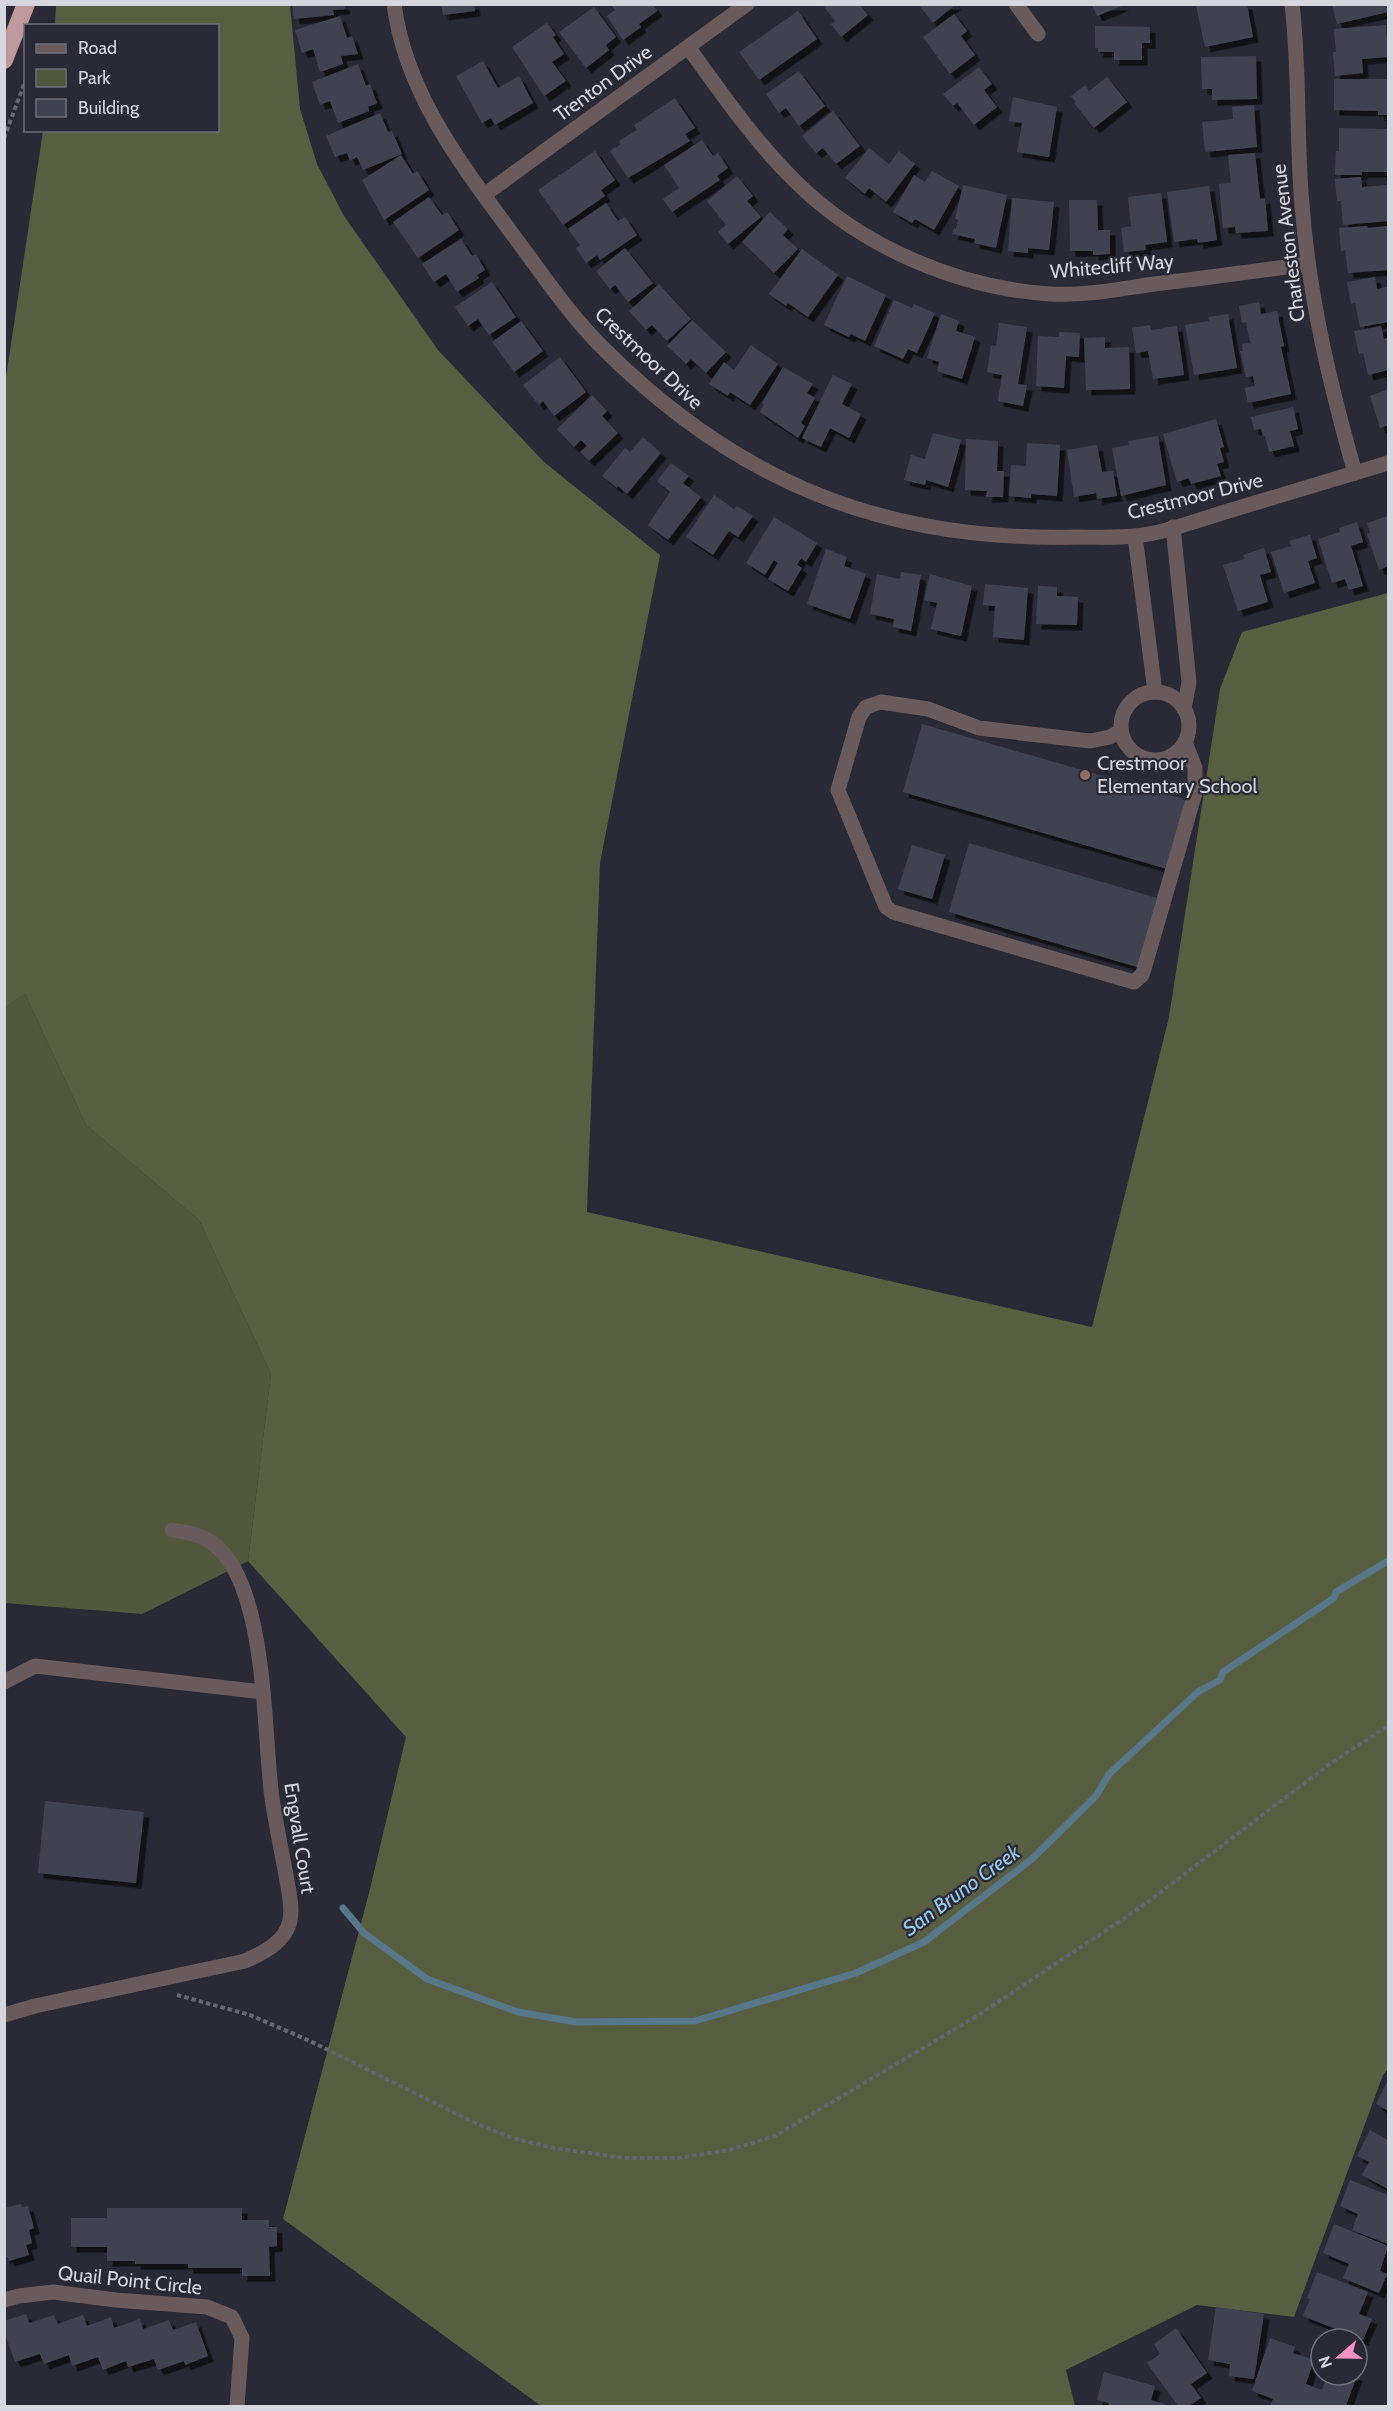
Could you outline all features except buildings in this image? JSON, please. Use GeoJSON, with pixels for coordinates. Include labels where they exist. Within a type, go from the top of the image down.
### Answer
{"type":"FeatureCollection","features":[{"type":"Feature","properties":{"kind":"highway"},"geometry":{"type":"LineString","coordinates":[[4,60],[26,4]]}},
{"type":"Feature","properties":{"kind":"street","name":"Crestmoor Drive"},"geometry":{"type":"LineString","coordinates":[[394,4],[405,54],[423,98],[444,138],[568,310],[603,349],[686,422],[734,454],[785,481],[835,503],[890,519],[945,530],[1001,536],[1053,538],[1135,536],[1173,527],[1389,463]]}},
{"type":"Feature","properties":{"kind":"street","name":"Trenton Drive"},"geometry":{"type":"LineString","coordinates":[[484,195],[747,4]]}},
{"type":"Feature","properties":{"kind":"street"},"geometry":{"type":"LineString","coordinates":[[1016,4],[1038,34]]}},
{"type":"Feature","properties":{"kind":"street","name":"Charleston Avenue"},"geometry":{"type":"LineString","coordinates":[[1292,4],[1297,50],[1298,139],[1308,264],[1333,394],[1354,473]]}},
{"type":"Feature","properties":{"kind":"street","name":"Whitecliff Way"},"geometry":{"type":"LineString","coordinates":[[688,47],[760,144],[797,184],[844,221],[892,250],[941,271],[996,287],[1051,294],[1101,291],[1308,264]]}},
{"type":"Feature","properties":{"kind":"street"},"geometry":{"type":"LineString","coordinates":[[1173,527],[1189,682],[1184,709],[1189,726],[1185,742],[1168,757],[1148,760],[1130,750],[1124,741],[1121,731],[1123,713],[1129,704],[1143,694],[1155,692],[1171,697],[1184,709]]}},
{"type":"Feature","properties":{"kind":"street"},"geometry":{"type":"LineString","coordinates":[[1135,536],[1155,692]]}},
{"type":"Feature","properties":{"kind":"street"},"geometry":{"type":"LineString","coordinates":[[1121,731],[1110,737],[1089,741],[979,728],[928,709],[881,702],[866,707],[859,717],[838,790],[886,907],[892,912],[1129,982],[1138,979],[1144,969],[1195,794],[1196,768],[1185,742]]}},
{"type":"Feature","properties":{"kind":"street","name":"Engvall Court"},"geometry":{"type":"LineString","coordinates":[[4,2015],[35,2006],[245,1961],[265,1953],[280,1939],[290,1921],[290,1898],[271,1788],[263,1692],[252,1618],[241,1584],[226,1557],[212,1542],[196,1534],[172,1530]]}},
{"type":"Feature","properties":{"kind":"street"},"geometry":{"type":"LineString","coordinates":[[4,1682],[35,1666],[263,1692]]}},
{"type":"Feature","properties":{"kind":"street","name":"Quail Point Circle"},"geometry":{"type":"LineString","coordinates":[[4,2300],[53,2292],[116,2300],[207,2307],[231,2317],[242,2338],[237,2406]]}},
{"type":"Feature","properties":{"kind":"path"},"geometry":{"type":"LineString","coordinates":[[4,138],[24,84]]}},
{"type":"Feature","properties":{"kind":"path"},"geometry":{"type":"LineString","coordinates":[[170,1993],[250,2015],[310,2041],[473,2122],[513,2138],[554,2148],[624,2158],[678,2158],[730,2150],[775,2136],[977,2016],[1141,1907],[1332,1763],[1389,1726]]}},
{"type":"Feature","properties":{"kind":"green space"},"geometry":{"type":"Polygon","coordinates":[[[56,5],[290,5],[300,109],[317,164],[344,216],[438,350],[544,462],[660,555],[600,863],[587,1212],[1092,1327],[1169,1017],[1220,689],[1242,632],[1388,593],[1388,2069],[1383,2075],[1294,2317],[1197,2305],[1066,2370],[1075,2406],[541,2406],[283,2219],[369,1893],[406,1737],[248,1561],[271,1374],[199,1220],[86,1125],[25,994],[5,1007],[5,384],[43,132],[219,132],[219,24],[55,24],[56,5]]]}},
{"type":"Feature","properties":{"kind":"green space"},"geometry":{"type":"Polygon","coordinates":[[[25,994],[86,1125],[199,1220],[271,1374],[248,1561],[142,1614],[5,1603],[4,1007],[25,994]]]}},
{"type":"Feature","properties":{"kind":"waterway","name":"San Bruno Creek"},"geometry":{"type":"LineString","coordinates":[[343,1908],[364,1933],[427,1979],[518,2012],[576,2022],[695,2021],[856,1973],[924,1942],[1032,1859],[1096,1796],[1109,1774],[1199,1691],[1220,1680],[1223,1672],[1334,1598],[1336,1592],[1388,1561]]}},
{"type":"Feature","properties":{"kind":"place","name":"Crestmoor Elementary School"},"geometry":{"type":"Point","coordinates":[1085,775]}}]}
